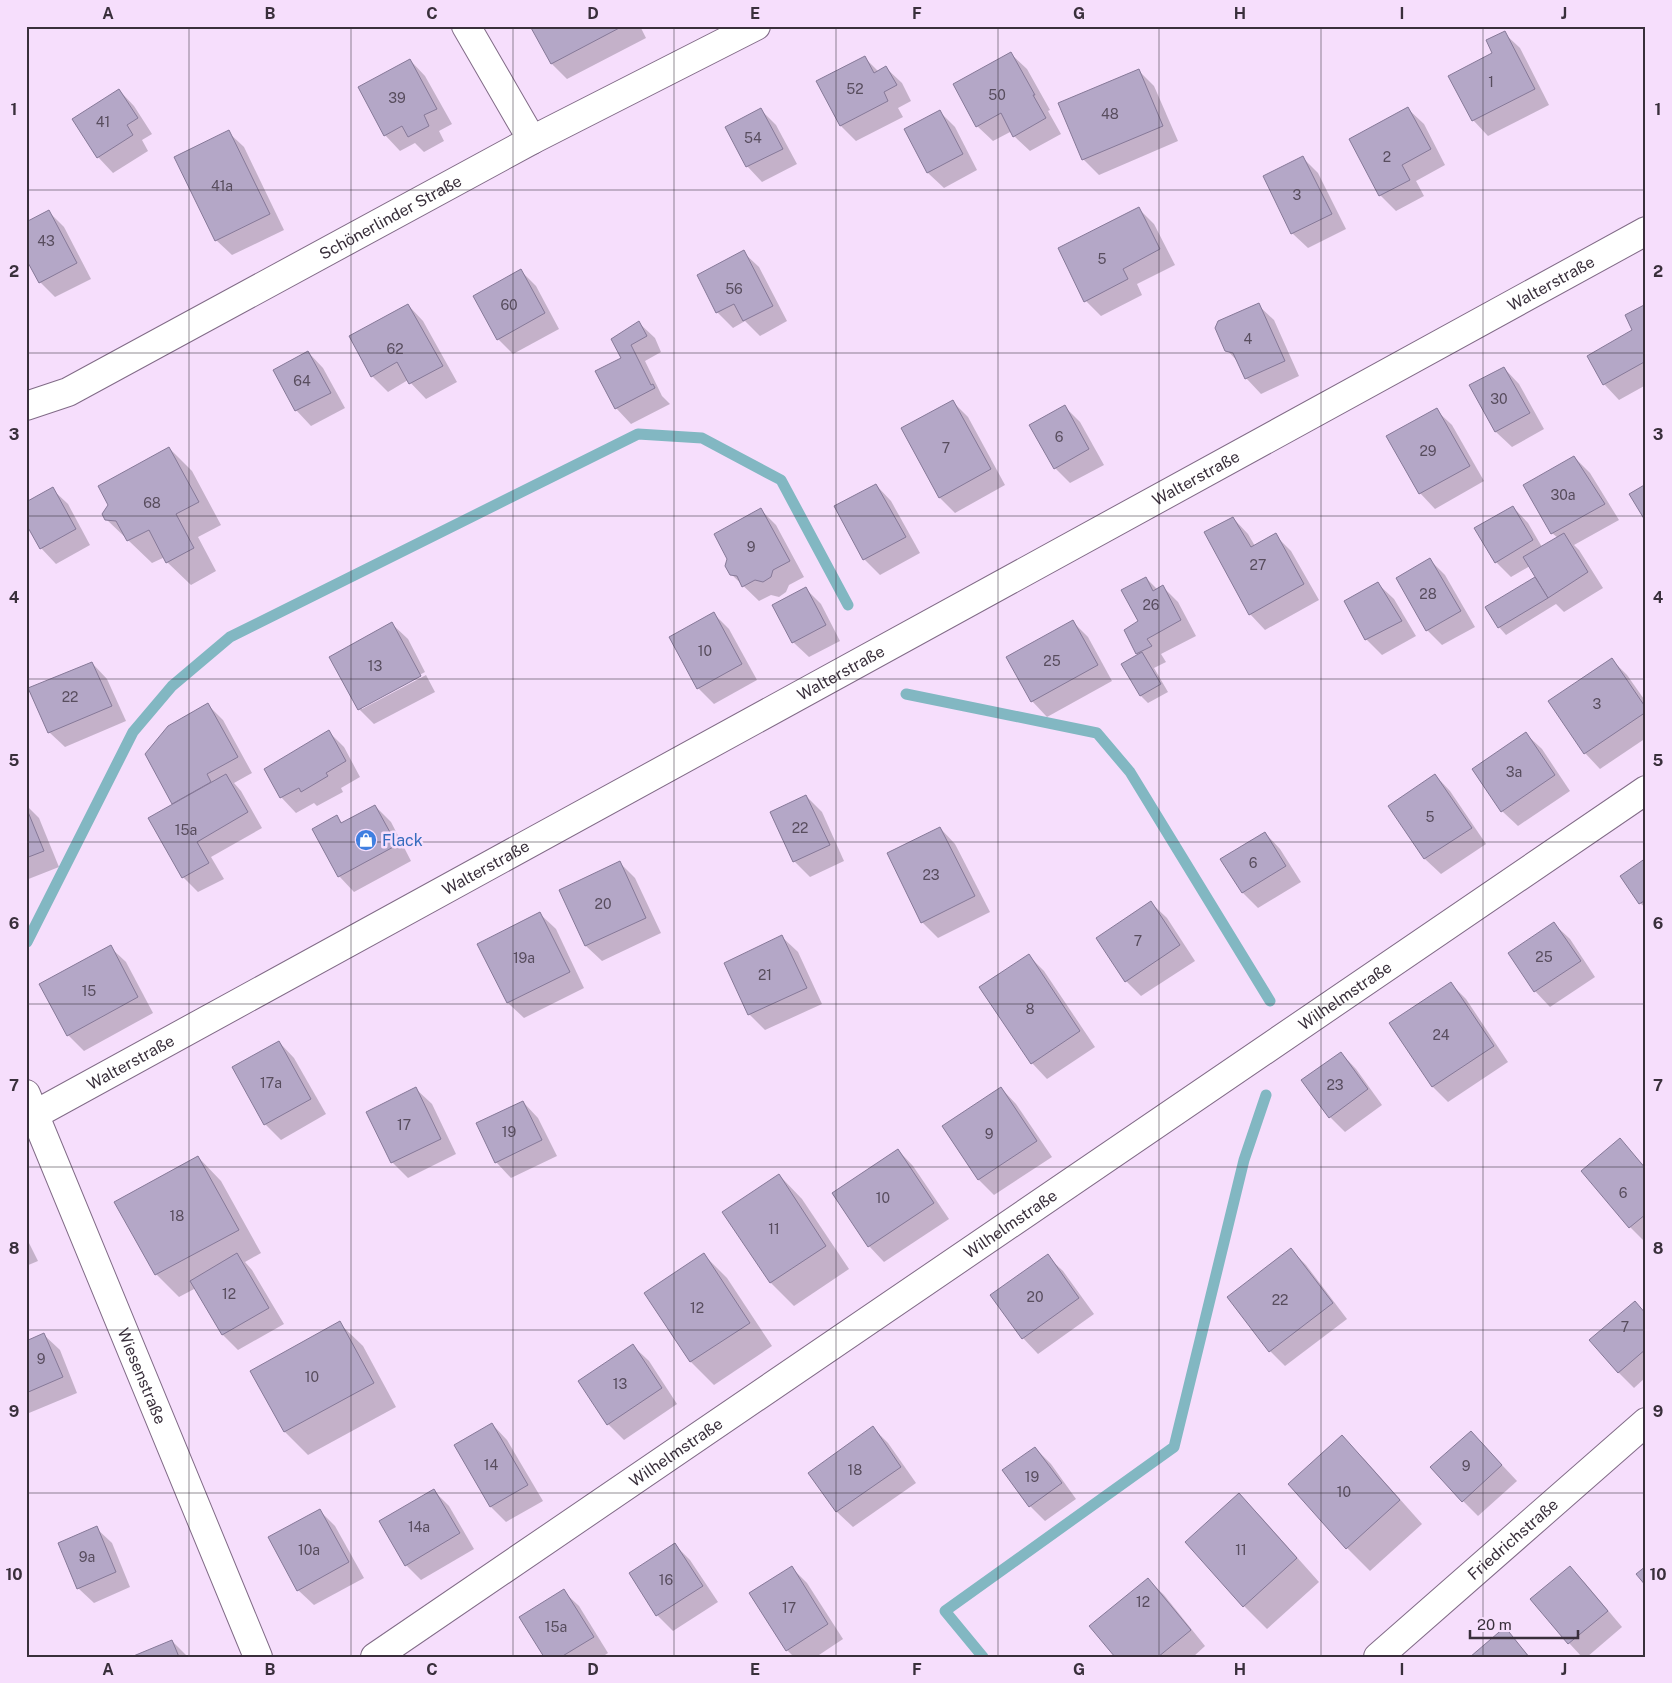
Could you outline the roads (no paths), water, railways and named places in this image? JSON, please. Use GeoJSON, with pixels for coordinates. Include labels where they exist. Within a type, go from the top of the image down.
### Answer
{"type":"FeatureCollection","features":[{"type":"Feature","properties":{"kind":"street"},"geometry":{"type":"LineString","coordinates":[[466,26],[532,140]]}},
{"type":"Feature","properties":{"kind":"street","name":"Schönerlinder Straße"},"geometry":{"type":"LineString","coordinates":[[26,406],[68,392],[532,140],[756,26]]}},
{"type":"Feature","properties":{"kind":"street","name":"Walterstraße"},"geometry":{"type":"LineString","coordinates":[[30,1105],[1646,231]]}},
{"type":"Feature","properties":{"kind":"street","name":"Wilhelmstraße"},"geometry":{"type":"LineString","coordinates":[[375,1657],[1646,790]]}},
{"type":"Feature","properties":{"kind":"street","name":"Wiesenstraße"},"geometry":{"type":"LineString","coordinates":[[30,1105],[258,1657]]}},
{"type":"Feature","properties":{"kind":"street","name":"Friedrichstraße"},"geometry":{"type":"LineString","coordinates":[[1378,1657],[1646,1422]]}},
{"type":"Feature","properties":{"kind":"waterway"},"geometry":{"type":"LineString","coordinates":[[27,942],[133,732],[172,686],[230,637],[638,434],[702,438],[781,480],[848,605]]}},
{"type":"Feature","properties":{"kind":"waterway"},"geometry":{"type":"LineString","coordinates":[[906,694],[1097,733],[1130,772],[1270,1001]]}},
{"type":"Feature","properties":{"kind":"waterway"},"geometry":{"type":"LineString","coordinates":[[983,1657],[945,1611],[1174,1447],[1244,1160],[1266,1095]]}},
{"type":"Feature","properties":{"kind":"place","name":"Flack"},"geometry":{"type":"Point","coordinates":[366,840]}}]}
